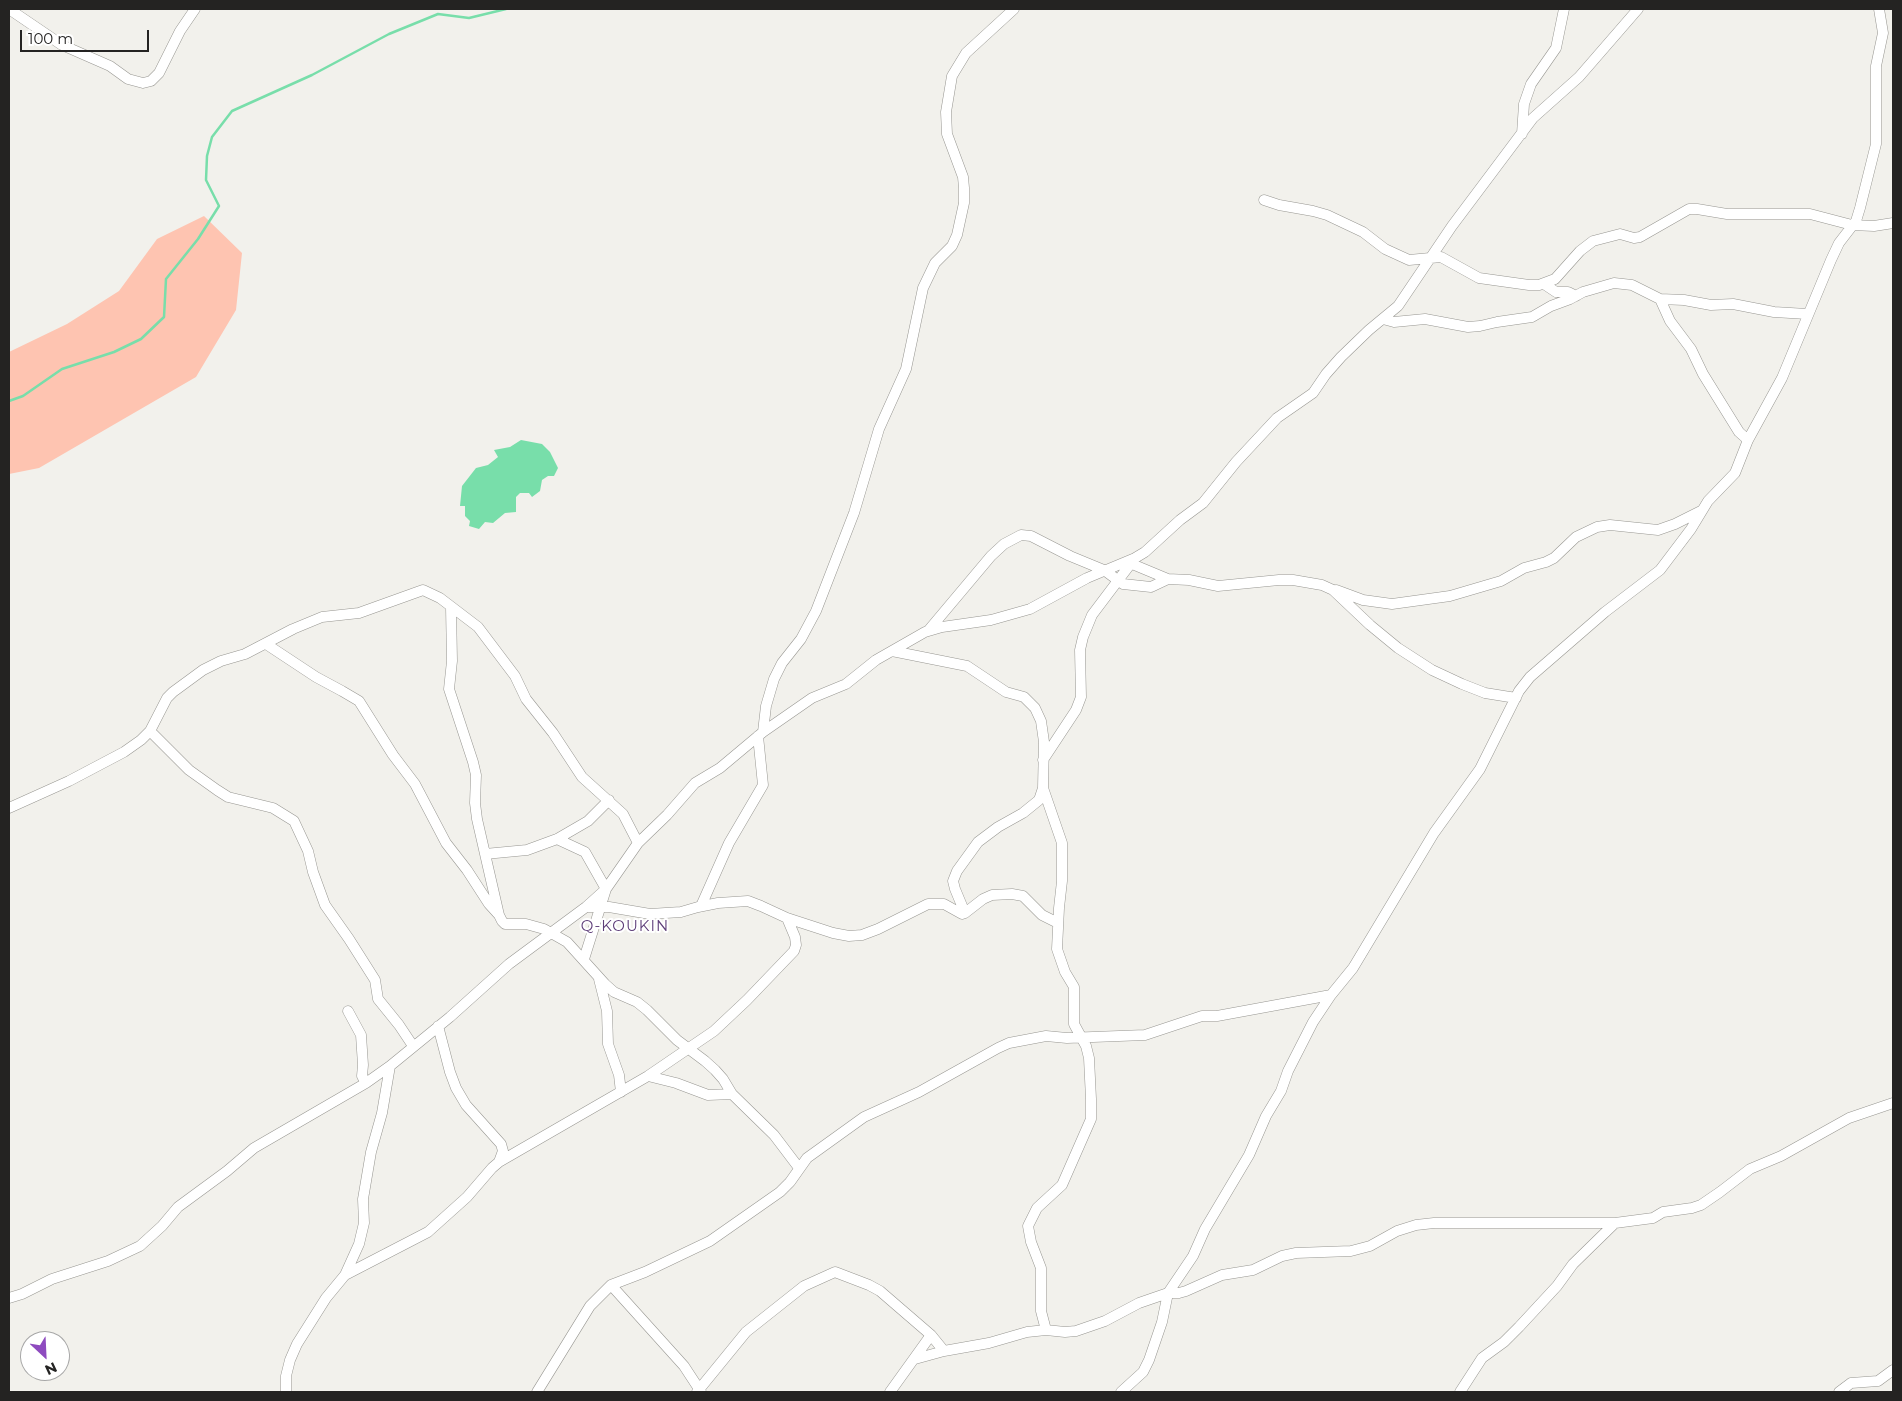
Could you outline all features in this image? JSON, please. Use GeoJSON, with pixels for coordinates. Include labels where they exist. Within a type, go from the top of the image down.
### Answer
{"type":"FeatureCollection","features":[{"type":"Feature","properties":{"kind":"street"},"geometry":{"type":"LineString","coordinates":[[9,9],[62,46],[110,66],[128,79],[143,83],[151,81],[159,73],[167,61],[180,31],[195,9]]}},
{"type":"Feature","properties":{"kind":"street"},"geometry":{"type":"LineString","coordinates":[[701,906],[729,843],[764,785],[761,734],[766,706],[774,679],[782,663],[801,639],[816,611],[854,513],[879,429],[906,369],[923,288],[935,263],[952,246],[957,235],[964,203],[964,188],[947,134],[946,112],[952,76],[966,52],[1014,9]]}},
{"type":"Feature","properties":{"kind":"street"},"geometry":{"type":"LineString","coordinates":[[1522,134],[1524,104],[1531,84],[1556,48],[1564,9]]}},
{"type":"Feature","properties":{"kind":"street"},"geometry":{"type":"LineString","coordinates":[[1043,761],[1076,710],[1081,697],[1080,650],[1087,625],[1098,605],[1134,561],[1180,520],[1203,503],[1236,462],[1277,418],[1313,393],[1341,357],[1398,306],[1429,258],[1486,178],[1543,109],[1579,78],[1638,9]]}},
{"type":"Feature","properties":{"kind":"street"},"geometry":{"type":"LineString","coordinates":[[1121,1392],[1143,1372],[1162,1322],[1168,1293],[1193,1256],[1205,1230],[1249,1155],[1302,1041],[1331,995],[1353,968],[1434,833],[1480,768],[1516,698],[1530,677],[1605,612],[1660,570],[1691,529],[1708,501],[1735,474],[1748,440],[1782,378],[1807,314],[1839,243],[1856,221],[1876,144],[1876,66],[1883,33],[1879,9]]}},
{"type":"Feature","properties":{"kind":"street"},"geometry":{"type":"LineString","coordinates":[[1264,200],[1327,215],[1364,232],[1385,249],[1409,260],[1446,258],[1472,275],[1488,280],[1529,285],[1544,284],[1555,278],[1588,244],[1611,235],[1620,234],[1634,238],[1640,237],[1689,209],[1727,214],[1810,214],[1852,225],[1874,226],[1893,223]]}},
{"type":"Feature","properties":{"kind":"street"},"geometry":{"type":"LineString","coordinates":[[1383,319],[1394,322],[1433,319],[1474,327],[1532,317],[1551,306],[1595,287],[1614,283],[1624,283],[1660,298],[1684,300],[1711,306],[1733,304],[1774,312],[1807,314]]}},
{"type":"Feature","properties":{"kind":"street"},"geometry":{"type":"LineString","coordinates":[[1544,284],[1556,292],[1568,292],[1576,296]]}},
{"type":"Feature","properties":{"kind":"street"},"geometry":{"type":"LineString","coordinates":[[1660,298],[1670,321],[1691,349],[1703,374],[1739,432],[1748,440]]}},
{"type":"Feature","properties":{"kind":"street"},"geometry":{"type":"LineString","coordinates":[[9,1298],[22,1294],[52,1279],[108,1261],[140,1246],[162,1226],[178,1207],[227,1171],[254,1148],[366,1083],[390,1066],[509,964],[551,931],[586,907],[606,889],[638,842],[667,815],[696,783],[720,768],[761,734],[818,694],[846,684],[870,664],[928,631],[942,627],[991,620],[1018,613],[1104,570],[1134,561],[1168,579],[1189,580],[1223,586],[1254,581],[1293,580],[1322,585],[1363,600],[1392,604],[1450,596],[1501,581],[1524,568],[1546,562],[1560,553],[1576,537],[1597,527],[1610,525],[1658,530],[1676,524],[1702,510]]}},
{"type":"Feature","properties":{"kind":"street"},"geometry":{"type":"LineString","coordinates":[[928,631],[991,556],[1016,536],[1031,536],[1070,556],[1104,570],[1118,581],[1133,586],[1152,587],[1168,579]]}},
{"type":"Feature","properties":{"kind":"street"},"geometry":{"type":"LineString","coordinates":[[9,808],[69,782],[124,752],[150,731],[168,698],[190,678],[212,665],[245,654],[322,617],[359,613],[423,590],[432,593],[478,627],[515,676],[526,699],[553,734],[582,777],[624,814],[638,842]]}},
{"type":"Feature","properties":{"kind":"street"},"geometry":{"type":"LineString","coordinates":[[1333,590],[1398,648],[1432,670],[1485,693],[1516,698]]}},
{"type":"Feature","properties":{"kind":"street"},"geometry":{"type":"LineString","coordinates":[[451,607],[452,661],[449,689],[476,774],[476,811],[499,915]]}},
{"type":"Feature","properties":{"kind":"street"},"geometry":{"type":"LineString","coordinates":[[266,644],[316,678],[347,693],[359,702],[421,794],[446,843],[470,874],[488,904],[505,924],[526,924],[551,931],[567,942],[584,959],[598,978],[614,992],[637,1002],[687,1049],[715,1070],[732,1094],[774,1135],[798,1168]]}},
{"type":"Feature","properties":{"kind":"street"},"geometry":{"type":"LineString","coordinates":[[892,651],[967,666],[1006,692],[1024,698],[1035,708],[1041,721],[1044,742],[1043,788],[1039,800],[1016,818],[998,827],[978,842],[957,871],[953,882],[954,889],[965,913]]}},
{"type":"Feature","properties":{"kind":"street"},"geometry":{"type":"LineString","coordinates":[[150,731],[189,770],[228,797],[273,808],[294,821],[308,852],[312,872],[325,905],[375,980],[378,999],[413,1046]]}},
{"type":"Feature","properties":{"kind":"street"},"geometry":{"type":"LineString","coordinates":[[1043,788],[1062,843],[1062,881],[1057,949],[1074,986],[1074,1024],[1086,1046],[1089,1058],[1091,1119],[1062,1185],[1037,1208],[1028,1226],[1030,1238],[1041,1268],[1041,1311],[1046,1330]]}},
{"type":"Feature","properties":{"kind":"street"},"geometry":{"type":"LineString","coordinates":[[485,854],[527,850],[557,839],[588,821],[609,800]]}},
{"type":"Feature","properties":{"kind":"street"},"geometry":{"type":"LineString","coordinates":[[557,839],[585,852],[606,889],[584,959]]}},
{"type":"Feature","properties":{"kind":"street"},"geometry":{"type":"LineString","coordinates":[[586,907],[601,907],[650,914],[681,912],[701,906],[748,902],[787,918],[832,933],[849,936],[862,935],[878,929],[928,904],[944,904],[962,914],[992,895],[1012,894],[1023,896],[1042,915],[1058,923]]}},
{"type":"Feature","properties":{"kind":"street"},"geometry":{"type":"LineString","coordinates":[[345,1275],[428,1232],[467,1197],[499,1162],[648,1076],[714,1030],[732,1015],[794,951],[796,945],[795,937],[787,918]]}},
{"type":"Feature","properties":{"kind":"street"},"geometry":{"type":"LineString","coordinates":[[598,978],[607,1011],[608,1044],[621,1092]]}},
{"type":"Feature","properties":{"kind":"street"},"geometry":{"type":"LineString","coordinates":[[537,1392],[590,1306],[611,1285],[645,1272],[710,1241],[780,1192],[790,1182],[798,1168],[818,1149],[844,1133],[864,1117],[920,1092],[998,1048],[1009,1043],[1040,1037],[1145,1035],[1202,1016],[1223,1015],[1331,995]]}},
{"type":"Feature","properties":{"kind":"street"},"geometry":{"type":"LineString","coordinates":[[348,1010],[361,1035],[364,1064],[362,1076],[366,1083]]}},
{"type":"Feature","properties":{"kind":"street"},"geometry":{"type":"LineString","coordinates":[[438,1026],[456,1088],[466,1105],[501,1144],[503,1151],[499,1162]]}},
{"type":"Feature","properties":{"kind":"street"},"geometry":{"type":"LineString","coordinates":[[286,1392],[286,1376],[297,1344],[326,1298],[345,1275],[359,1244],[364,1223],[363,1199],[371,1152],[382,1113],[390,1066]]}},
{"type":"Feature","properties":{"kind":"street"},"geometry":{"type":"LineString","coordinates":[[648,1076],[676,1083],[708,1096],[732,1094]]}},
{"type":"Feature","properties":{"kind":"street"},"geometry":{"type":"LineString","coordinates":[[915,1359],[1027,1332],[1046,1330],[1076,1331],[1105,1321],[1139,1303],[1168,1293],[1179,1294],[1222,1275],[1253,1270],[1282,1256],[1296,1253],[1351,1252],[1370,1246],[1397,1231],[1416,1225],[1434,1223],[1615,1223],[1653,1218],[1663,1212],[1692,1208],[1701,1205],[1750,1169],[1782,1156],[1849,1118],[1893,1103]]}},
{"type":"Feature","properties":{"kind":"street"},"geometry":{"type":"LineString","coordinates":[[1460,1392],[1482,1358],[1504,1342],[1556,1286],[1573,1264],[1615,1223]]}},
{"type":"Feature","properties":{"kind":"street"},"geometry":{"type":"LineString","coordinates":[[611,1285],[684,1366],[699,1391],[746,1332],[804,1286],[835,1272],[880,1291],[932,1335],[944,1351]]}},
{"type":"Feature","properties":{"kind":"street"},"geometry":{"type":"LineString","coordinates":[[890,1392],[932,1335]]}},
{"type":"Feature","properties":{"kind":"street"},"geometry":{"type":"LineString","coordinates":[[1839,1392],[1852,1383],[1878,1381],[1893,1370]]}},
{"type":"Feature","properties":{"kind":"shaded area"},"geometry":{"type":"Polygon","coordinates":[[[204,216],[242,253],[236,310],[196,377],[39,468],[9,474],[9,352],[67,324],[119,291],[157,239],[204,216]]]}},
{"type":"Feature","properties":{"kind":"shaded area"},"geometry":{"type":"Polygon","coordinates":[[[521,440],[542,444],[550,452],[558,468],[554,476],[548,476],[542,480],[540,491],[532,497],[529,493],[520,493],[516,497],[516,512],[505,513],[493,523],[485,522],[479,529],[469,526],[470,521],[465,516],[465,506],[460,506],[462,486],[476,468],[488,465],[498,457],[494,450],[510,447],[521,440]]]}},
{"type":"Feature","properties":{"kind":"waterway"},"geometry":{"type":"LineString","coordinates":[[9,401],[23,396],[62,369],[114,352],[141,339],[164,317],[166,279],[198,239],[219,206],[206,180],[207,156],[212,137],[232,111],[312,75],[389,34],[438,14],[469,18],[506,9]]}},
{"type":"Feature","properties":{"kind":"district","name":"Q-KOUKIN"},"geometry":{"type":"Point","coordinates":[625,927]}}]}
